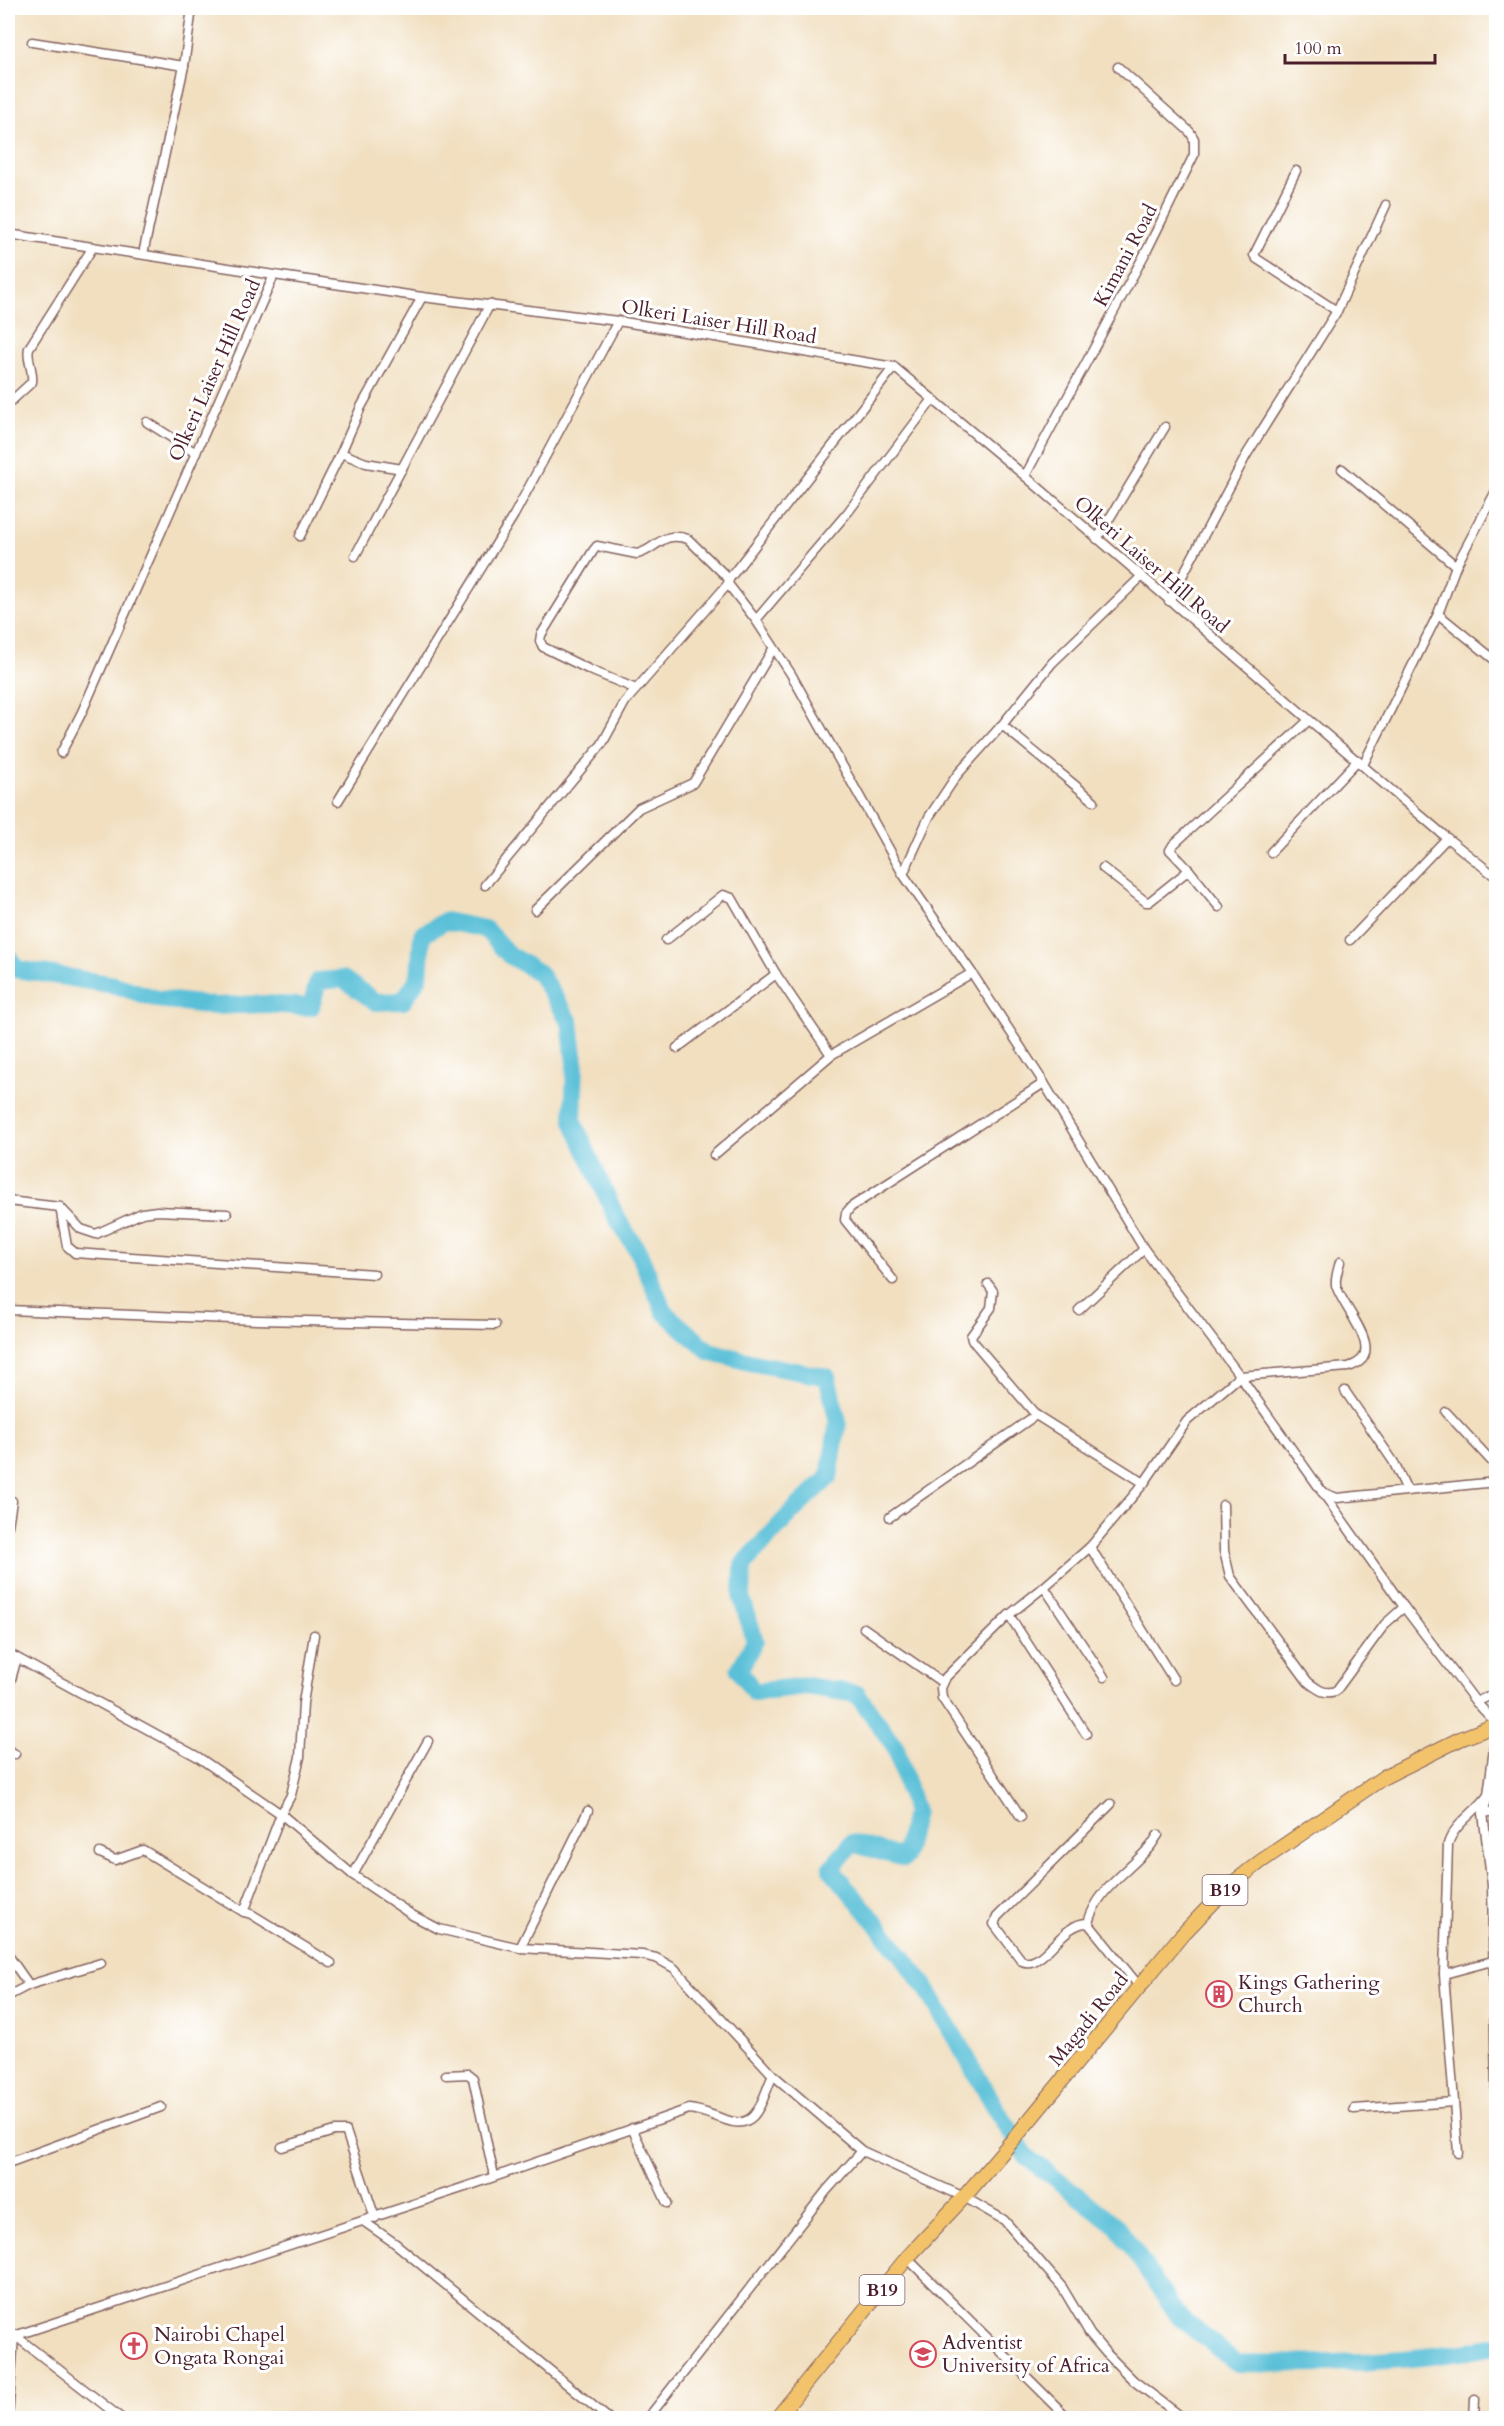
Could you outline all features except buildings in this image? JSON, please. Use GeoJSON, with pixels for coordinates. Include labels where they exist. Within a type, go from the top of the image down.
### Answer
{"type":"FeatureCollection","features":[{"type":"Feature","properties":{"kind":"highway","name":"Magadi Road"},"geometry":{"type":"LineString","coordinates":[[777,2418],[907,2258],[1018,2134],[1181,1936],[1228,1887],[1260,1862],[1384,1777],[1460,1739],[1497,1724]]}},
{"type":"Feature","properties":{"kind":"street"},"geometry":{"type":"LineString","coordinates":[[143,254],[184,66],[192,8]]}},
{"type":"Feature","properties":{"kind":"street"},"geometry":{"type":"LineString","coordinates":[[32,42],[184,66]]}},
{"type":"Feature","properties":{"kind":"street","name":"Kimani Road"},"geometry":{"type":"LineString","coordinates":[[1025,476],[1148,248],[1194,155],[1194,139],[1190,132],[1118,67]]}},
{"type":"Feature","properties":{"kind":"street"},"geometry":{"type":"LineString","coordinates":[[1296,171],[1254,255],[1257,260],[1337,310]]}},
{"type":"Feature","properties":{"kind":"street"},"geometry":{"type":"LineString","coordinates":[[1169,601],[1247,454],[1337,310],[1386,206]]}},
{"type":"Feature","properties":{"kind":"street"},"geometry":{"type":"LineString","coordinates":[[8,234],[274,275]]}},
{"type":"Feature","properties":{"kind":"street"},"geometry":{"type":"LineString","coordinates":[[8,404],[32,382],[33,374],[27,354],[29,348],[93,247]]}},
{"type":"Feature","properties":{"kind":"street","name":"Olkeri Laiser Hill Road"},"geometry":{"type":"LineString","coordinates":[[61,753],[82,712],[274,275],[422,297],[618,321],[894,367],[1025,476],[1308,721],[1497,877]]}},
{"type":"Feature","properties":{"kind":"street"},"geometry":{"type":"LineString","coordinates":[[300,536],[361,407],[422,297]]}},
{"type":"Feature","properties":{"kind":"street"},"geometry":{"type":"LineString","coordinates":[[355,556],[490,304]]}},
{"type":"Feature","properties":{"kind":"street"},"geometry":{"type":"LineString","coordinates":[[338,801],[514,514],[618,321]]}},
{"type":"Feature","properties":{"kind":"street"},"geometry":{"type":"LineString","coordinates":[[484,885],[602,744],[625,702],[728,581],[894,367]]}},
{"type":"Feature","properties":{"kind":"street"},"geometry":{"type":"LineString","coordinates":[[756,620],[848,512],[933,399]]}},
{"type":"Feature","properties":{"kind":"street"},"geometry":{"type":"LineString","coordinates":[[147,422],[196,453]]}},
{"type":"Feature","properties":{"kind":"street"},"geometry":{"type":"LineString","coordinates":[[1097,538],[1165,427]]}},
{"type":"Feature","properties":{"kind":"street"},"geometry":{"type":"LineString","coordinates":[[341,453],[366,463],[402,469]]}},
{"type":"Feature","properties":{"kind":"street"},"geometry":{"type":"LineString","coordinates":[[1342,469],[1456,566]]}},
{"type":"Feature","properties":{"kind":"street"},"geometry":{"type":"LineString","coordinates":[[1271,852],[1360,763],[1438,614],[1456,566],[1497,491]]}},
{"type":"Feature","properties":{"kind":"street"},"geometry":{"type":"LineString","coordinates":[[636,690],[543,647],[540,641],[541,634],[597,546],[637,554],[663,538],[684,537],[728,581],[792,674],[903,874],[972,973],[1044,1083],[1144,1249],[1240,1376],[1404,1606],[1476,1702],[1497,1724]]}},
{"type":"Feature","properties":{"kind":"street"},"geometry":{"type":"LineString","coordinates":[[903,874],[929,817],[952,783],[1002,726],[1052,663],[1141,577]]}},
{"type":"Feature","properties":{"kind":"street"},"geometry":{"type":"LineString","coordinates":[[1438,614],[1497,661]]}},
{"type":"Feature","properties":{"kind":"street"},"geometry":{"type":"LineString","coordinates":[[535,910],[639,808],[693,783],[773,649]]}},
{"type":"Feature","properties":{"kind":"street"},"geometry":{"type":"LineString","coordinates":[[1220,907],[1170,850],[1308,721]]}},
{"type":"Feature","properties":{"kind":"street"},"geometry":{"type":"LineString","coordinates":[[1002,726],[1094,801]]}},
{"type":"Feature","properties":{"kind":"street"},"geometry":{"type":"LineString","coordinates":[[1350,940],[1447,838]]}},
{"type":"Feature","properties":{"kind":"street"},"geometry":{"type":"LineString","coordinates":[[1103,868],[1146,902],[1189,870]]}},
{"type":"Feature","properties":{"kind":"street"},"geometry":{"type":"LineString","coordinates":[[666,940],[723,895],[732,898],[776,974],[831,1055]]}},
{"type":"Feature","properties":{"kind":"street"},"geometry":{"type":"LineString","coordinates":[[714,1155],[831,1055],[972,973]]}},
{"type":"Feature","properties":{"kind":"street"},"geometry":{"type":"LineString","coordinates":[[677,1048],[776,974]]}},
{"type":"Feature","properties":{"kind":"street"},"geometry":{"type":"LineString","coordinates":[[893,1280],[845,1220],[846,1213],[851,1207],[1044,1083]]}},
{"type":"Feature","properties":{"kind":"street"},"geometry":{"type":"LineString","coordinates":[[8,1201],[60,1207],[81,1229],[96,1234],[142,1213],[157,1211],[227,1214]]}},
{"type":"Feature","properties":{"kind":"street"},"geometry":{"type":"LineString","coordinates":[[60,1207],[67,1246],[75,1253],[374,1274]]}},
{"type":"Feature","properties":{"kind":"street"},"geometry":{"type":"LineString","coordinates":[[1079,1310],[1144,1249]]}},
{"type":"Feature","properties":{"kind":"street"},"geometry":{"type":"LineString","coordinates":[[1021,1817],[942,1698],[946,1677],[1009,1615],[1090,1547],[1144,1484],[1187,1420],[1240,1376],[1348,1367],[1365,1356],[1365,1341],[1343,1303],[1336,1285],[1340,1262]]}},
{"type":"Feature","properties":{"kind":"street"},"geometry":{"type":"LineString","coordinates":[[988,1284],[993,1291],[992,1304],[970,1338],[1036,1415],[1144,1484]]}},
{"type":"Feature","properties":{"kind":"street"},"geometry":{"type":"LineString","coordinates":[[8,1310],[257,1320],[495,1325]]}},
{"type":"Feature","properties":{"kind":"street"},"geometry":{"type":"LineString","coordinates":[[1345,1391],[1393,1461],[1407,1490]]}},
{"type":"Feature","properties":{"kind":"street"},"geometry":{"type":"LineString","coordinates":[[1446,1412],[1497,1466]]}},
{"type":"Feature","properties":{"kind":"street"},"geometry":{"type":"LineString","coordinates":[[890,1517],[1036,1415]]}},
{"type":"Feature","properties":{"kind":"street"},"geometry":{"type":"LineString","coordinates":[[1322,1492],[1338,1498],[1497,1482]]}},
{"type":"Feature","properties":{"kind":"street"},"geometry":{"type":"LineString","coordinates":[[8,1526],[12,1501]]}},
{"type":"Feature","properties":{"kind":"street"},"geometry":{"type":"LineString","coordinates":[[1223,1505],[1225,1561],[1230,1576],[1308,1682],[1321,1691],[1327,1694],[1336,1691],[1385,1624],[1404,1606]]}},
{"type":"Feature","properties":{"kind":"street"},"geometry":{"type":"LineString","coordinates":[[1090,1547],[1174,1680]]}},
{"type":"Feature","properties":{"kind":"street"},"geometry":{"type":"LineString","coordinates":[[1044,1587],[1104,1677]]}},
{"type":"Feature","properties":{"kind":"street"},"geometry":{"type":"LineString","coordinates":[[1009,1615],[1086,1734]]}},
{"type":"Feature","properties":{"kind":"street"},"geometry":{"type":"LineString","coordinates":[[864,1628],[944,1683]]}},
{"type":"Feature","properties":{"kind":"street"},"geometry":{"type":"LineString","coordinates":[[244,1912],[281,1814],[291,1795],[300,1757],[303,1703],[314,1635]]}},
{"type":"Feature","properties":{"kind":"street"},"geometry":{"type":"LineString","coordinates":[[8,1653],[198,1757],[281,1814],[353,1875],[412,1916],[439,1929],[520,1948],[642,1955],[657,1958],[674,1968],[773,2075],[862,2151],[964,2197],[1004,2220],[1062,2287],[1090,2334],[1106,2353],[1134,2381],[1183,2418]]}},
{"type":"Feature","properties":{"kind":"street"},"geometry":{"type":"LineString","coordinates":[[8,1690],[17,1658]]}},
{"type":"Feature","properties":{"kind":"street"},"geometry":{"type":"LineString","coordinates":[[1476,1702],[1497,1693]]}},
{"type":"Feature","properties":{"kind":"street"},"geometry":{"type":"LineString","coordinates":[[1497,1733],[1488,1795],[1483,1813],[1494,1886],[1497,2089]]}},
{"type":"Feature","properties":{"kind":"street"},"geometry":{"type":"LineString","coordinates":[[353,1875],[428,1741]]}},
{"type":"Feature","properties":{"kind":"street"},"geometry":{"type":"LineString","coordinates":[[1458,2153],[1444,1974],[1448,1844],[1457,1826],[1488,1795]]}},
{"type":"Feature","properties":{"kind":"street"},"geometry":{"type":"LineString","coordinates":[[1088,1923],[1078,1923],[1068,1929],[1035,1962],[1026,1964],[994,1922],[1111,1804]]}},
{"type":"Feature","properties":{"kind":"street"},"geometry":{"type":"LineString","coordinates":[[520,1948],[588,1811]]}},
{"type":"Feature","properties":{"kind":"street"},"geometry":{"type":"LineString","coordinates":[[1483,1813],[1497,1811]]}},
{"type":"Feature","properties":{"kind":"street"},"geometry":{"type":"LineString","coordinates":[[1088,1923],[1091,1910],[1106,1889],[1148,1850],[1158,1835]]}},
{"type":"Feature","properties":{"kind":"street"},"geometry":{"type":"LineString","coordinates":[[100,1853],[115,1860],[143,1850],[331,1963]]}},
{"type":"Feature","properties":{"kind":"street"},"geometry":{"type":"LineString","coordinates":[[1088,1923],[1139,1986]]}},
{"type":"Feature","properties":{"kind":"street"},"geometry":{"type":"LineString","coordinates":[[8,1954],[29,1985]]}},
{"type":"Feature","properties":{"kind":"street"},"geometry":{"type":"LineString","coordinates":[[1444,1974],[1494,1960]]}},
{"type":"Feature","properties":{"kind":"street"},"geometry":{"type":"LineString","coordinates":[[8,1996],[29,1985],[101,1963]]}},
{"type":"Feature","properties":{"kind":"street"},"geometry":{"type":"LineString","coordinates":[[446,2075],[468,2074],[473,2078],[494,2176]]}},
{"type":"Feature","properties":{"kind":"street"},"geometry":{"type":"LineString","coordinates":[[10,2333],[375,2218],[689,2109],[699,2110],[727,2121],[745,2123],[754,2118],[773,2075]]}},
{"type":"Feature","properties":{"kind":"street"},"geometry":{"type":"LineString","coordinates":[[1354,2109],[1454,2102]]}},
{"type":"Feature","properties":{"kind":"street"},"geometry":{"type":"LineString","coordinates":[[8,2163],[161,2107]]}},
{"type":"Feature","properties":{"kind":"street"},"geometry":{"type":"LineString","coordinates":[[632,2128],[667,2204]]}},
{"type":"Feature","properties":{"kind":"street"},"geometry":{"type":"LineString","coordinates":[[282,2147],[334,2131],[346,2132],[375,2218]]}},
{"type":"Feature","properties":{"kind":"street"},"geometry":{"type":"LineString","coordinates":[[648,2418],[827,2190],[862,2151]]}},
{"type":"Feature","properties":{"kind":"street"},"geometry":{"type":"LineString","coordinates":[[363,2221],[396,2244],[608,2418]]}},
{"type":"Feature","properties":{"kind":"street"},"geometry":{"type":"LineString","coordinates":[[907,2258],[1068,2418]]}},
{"type":"Feature","properties":{"kind":"street"},"geometry":{"type":"LineString","coordinates":[[8,2418],[10,2333]]}},
{"type":"Feature","properties":{"kind":"street"},"geometry":{"type":"LineString","coordinates":[[10,2333],[121,2418]]}},
{"type":"Feature","properties":{"kind":"street"},"geometry":{"type":"LineString","coordinates":[[1474,2418],[1475,2399]]}},
{"type":"Feature","properties":{"kind":"waterway"},"geometry":{"type":"LineString","coordinates":[[8,956],[16,969],[115,985],[157,999],[215,1006],[264,1004],[311,1007],[318,981],[343,979],[376,1002],[403,1001],[419,977],[422,935],[445,921],[485,929],[509,955],[539,973],[570,1022],[575,1063],[573,1121],[616,1217],[638,1251],[665,1313],[709,1351],[754,1363],[827,1377],[838,1422],[829,1477],[790,1514],[743,1565],[742,1599],[755,1641],[739,1670],[754,1692],[806,1686],[857,1694],[896,1748],[915,1812],[904,1858],[852,1843],[831,1869],[925,1986],[1027,2157],[1117,2226],[1178,2315],[1236,2363],[1367,2362],[1432,2356],[1496,2346]]}},
{"type":"Feature","properties":{"kind":"place","name":"Kings Gathering Church"},"geometry":{"type":"Point","coordinates":[1219,1994]}},
{"type":"Feature","properties":{"kind":"place","name":"Nairobi Chapel Ongata Rongai"},"geometry":{"type":"Point","coordinates":[134,2346]}},
{"type":"Feature","properties":{"kind":"place","name":"Adventist University of Africa"},"geometry":{"type":"Point","coordinates":[923,2354]}}]}
